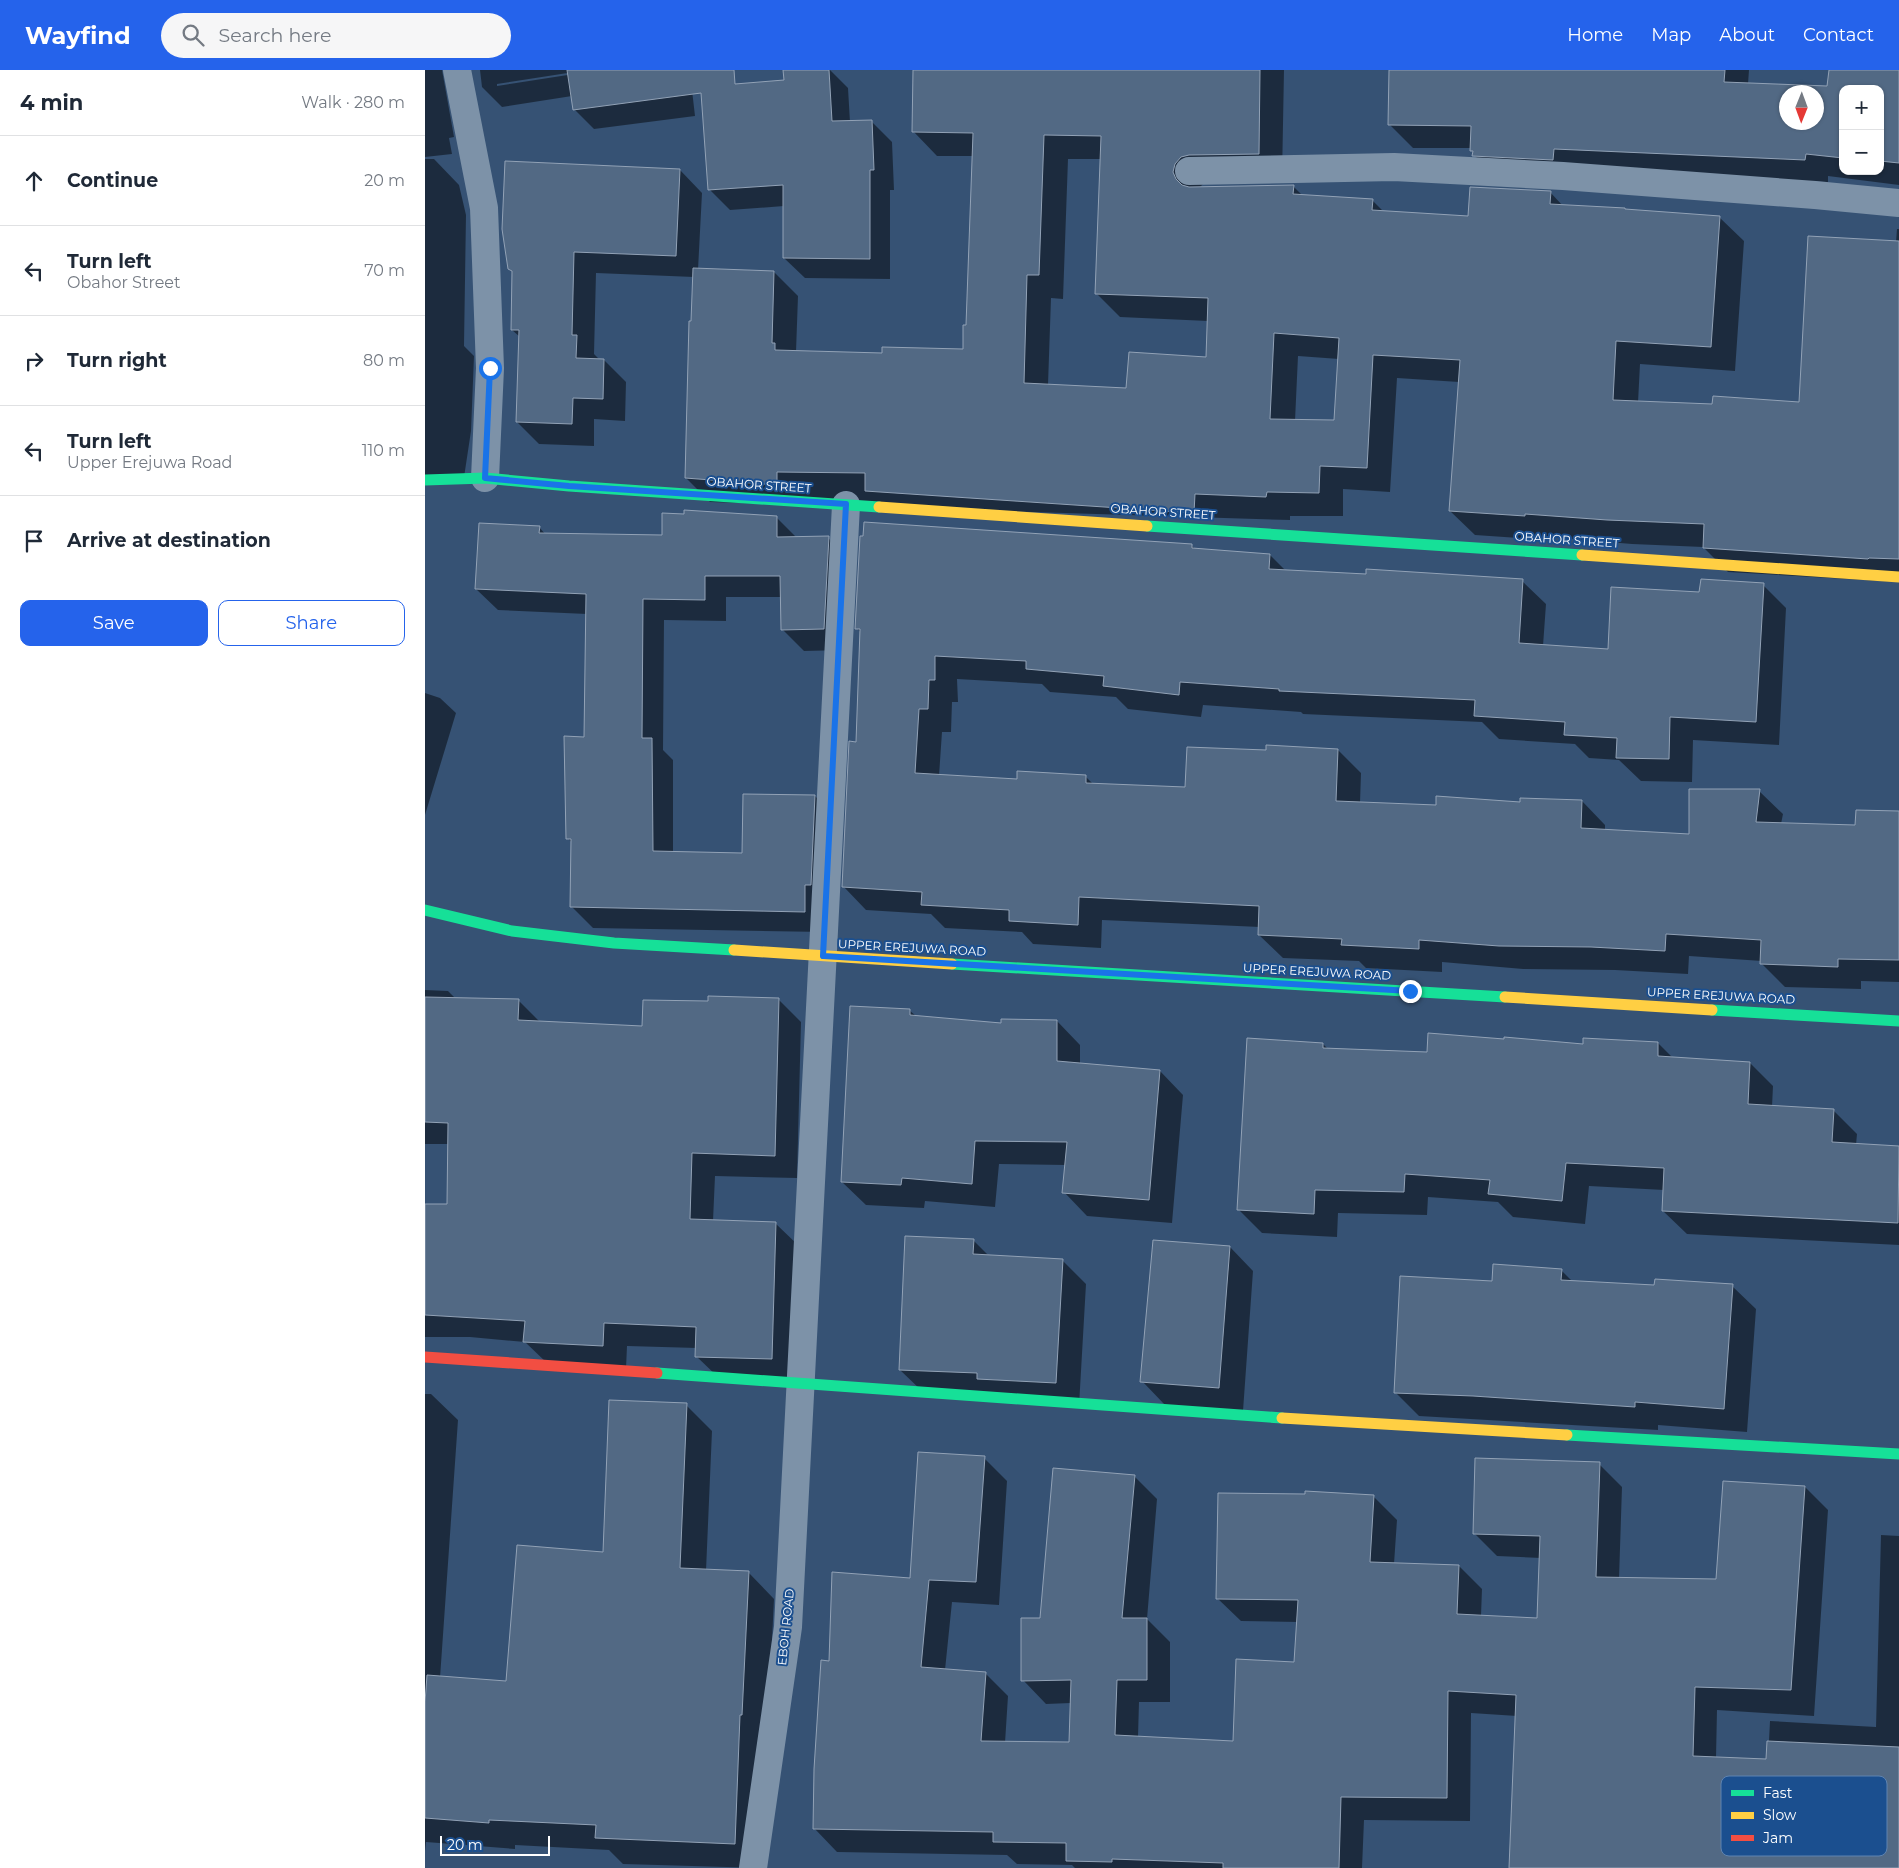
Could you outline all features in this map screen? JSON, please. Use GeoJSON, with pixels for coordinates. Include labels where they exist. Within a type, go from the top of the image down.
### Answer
{"type":"FeatureCollection","features":[{"type":"Feature","properties":{"kind":"street"},"geometry":{"type":"LineString","coordinates":[[457,70],[484,208],[490,368],[485,478]]}},
{"type":"Feature","properties":{"kind":"street"},"geometry":{"type":"LineString","coordinates":[[1189,171],[1394,167],[1582,178],[1899,203]]}},
{"type":"Feature","properties":{"kind":"street","name":"OBAHOR STREET"},"geometry":{"type":"LineString","coordinates":[[425,480],[485,478],[569,486],[1899,577]]}},
{"type":"Feature","properties":{"kind":"street","name":"EBOH ROAD"},"geometry":{"type":"LineString","coordinates":[[753,1868],[788,1626],[846,504]]}},
{"type":"Feature","properties":{"kind":"street","name":"UPPER EREJUWA ROAD"},"geometry":{"type":"LineString","coordinates":[[425,910],[512,931],[614,943],[1899,1021]]}},
{"type":"Feature","properties":{"kind":"street"},"geometry":{"type":"LineString","coordinates":[[425,1357],[1372,1424],[1899,1454]]}},
{"type":"Feature","properties":{"kind":"building"},"geometry":{"type":"Polygon","coordinates":[[[567,70],[734,70],[735,84],[784,80],[783,70],[829,70],[832,121],[872,120],[874,170],[870,170],[870,259],[783,258],[783,185],[708,190],[701,93],[573,110],[567,70]]]}},
{"type":"Feature","properties":{"kind":"building"},"geometry":{"type":"Polygon","coordinates":[[[913,70],[1260,70],[1259,154],[1189,155],[1181,157],[1175,164],[1173,172],[1176,179],[1182,185],[1189,187],[1294,185],[1293,194],[1373,199],[1372,210],[1468,216],[1470,187],[1551,191],[1550,204],[1720,216],[1711,347],[1616,341],[1613,400],[1712,404],[1713,396],[1799,402],[1808,236],[1899,241],[1899,559],[1868,559],[1703,548],[1704,524],[1449,511],[1460,360],[1373,355],[1367,468],[1320,466],[1319,493],[1267,492],[1266,497],[1195,494],[1194,513],[865,491],[865,473],[777,472],[777,485],[685,478],[689,321],[691,321],[693,268],[774,271],[772,343],[775,343],[775,350],[882,353],[882,347],[963,349],[963,325],[966,325],[973,133],[912,132],[913,70]],[[1044,135],[1039,275],[1027,275],[1024,383],[1126,388],[1129,352],[1206,357],[1208,298],[1095,294],[1101,136],[1044,135]],[[1274,333],[1270,419],[1334,420],[1339,338],[1274,333]]]}},
{"type":"Feature","properties":{"kind":"building"},"geometry":{"type":"Polygon","coordinates":[[[1389,70],[1725,70],[1724,82],[1801,85],[1779,85],[1779,130],[1824,130],[1824,86],[1827,86],[1829,70],[1899,70],[1899,163],[1884,161],[1884,85],[1839,85],[1839,158],[1806,154],[1805,160],[1554,149],[1553,160],[1472,156],[1473,151],[1470,151],[1471,126],[1388,125],[1389,70]]]}},
{"type":"Feature","properties":{"kind":"building"},"geometry":{"type":"Polygon","coordinates":[[[505,161],[680,169],[676,256],[574,252],[572,335],[577,335],[576,358],[604,359],[603,399],[573,398],[572,424],[516,422],[519,330],[511,330],[512,271],[508,269],[502,229],[505,161]]]}},
{"type":"Feature","properties":{"kind":"building"},"geometry":{"type":"Polygon","coordinates":[[[684,510],[777,516],[777,537],[829,536],[824,629],[781,630],[780,576],[705,576],[705,600],[643,599],[642,738],[652,738],[653,851],[742,853],[743,794],[815,795],[811,885],[805,885],[805,912],[570,907],[571,839],[566,839],[564,736],[584,737],[586,594],[475,589],[479,523],[540,526],[539,533],[662,535],[662,513],[684,514],[684,510]]]}},
{"type":"Feature","properties":{"kind":"building"},"geometry":{"type":"Polygon","coordinates":[[[864,522],[1192,544],[1192,548],[1270,554],[1269,569],[1366,574],[1366,569],[1523,579],[1519,643],[1608,649],[1611,587],[1699,592],[1701,579],[1764,583],[1756,722],[1670,717],[1669,759],[1616,758],[1617,738],[1564,735],[1565,722],[1474,716],[1475,700],[1279,691],[1279,689],[1180,682],[1179,695],[1103,686],[1104,676],[1026,669],[1026,661],[935,656],[935,680],[929,680],[928,709],[919,709],[915,773],[1017,779],[1017,771],[1086,775],[1086,783],[1185,787],[1187,747],[1266,750],[1266,745],[1338,749],[1336,801],[1436,805],[1436,796],[1520,802],[1520,798],[1582,800],[1581,828],[1689,834],[1689,789],[1760,789],[1756,822],[1855,825],[1856,810],[1899,811],[1899,960],[1838,959],[1838,967],[1760,964],[1761,940],[1666,934],[1665,951],[1591,947],[1499,946],[1419,940],[1419,949],[1341,945],[1342,939],[1258,935],[1259,906],[1079,897],[1078,925],[1009,921],[1009,910],[921,905],[922,892],[842,887],[849,741],[856,742],[860,629],[855,629],[860,536],[863,536],[864,522]]]}},
{"type":"Feature","properties":{"kind":"building"},"geometry":{"type":"Polygon","coordinates":[[[708,996],[779,998],[775,1156],[692,1153],[690,1219],[776,1222],[772,1359],[695,1357],[696,1327],[604,1323],[603,1346],[523,1342],[525,1321],[425,1315],[425,1204],[447,1204],[448,1123],[425,1122],[425,997],[519,999],[518,1020],[642,1026],[643,1000],[708,1001],[708,996]]]}},
{"type":"Feature","properties":{"kind":"building"},"geometry":{"type":"Polygon","coordinates":[[[850,1006],[910,1009],[910,1015],[1001,1023],[1001,1019],[1057,1020],[1057,1061],[1160,1070],[1149,1200],[1062,1193],[1067,1142],[975,1141],[972,1184],[902,1178],[901,1185],[841,1182],[850,1006]]]}},
{"type":"Feature","properties":{"kind":"building"},"geometry":{"type":"Polygon","coordinates":[[[1428,1033],[1583,1044],[1583,1038],[1658,1042],[1658,1056],[1750,1062],[1748,1104],[1834,1109],[1832,1142],[1899,1146],[1898,1223],[1662,1211],[1664,1168],[1566,1163],[1562,1201],[1488,1194],[1490,1180],[1405,1174],[1404,1192],[1315,1190],[1314,1214],[1237,1210],[1247,1038],[1323,1043],[1323,1048],[1427,1052],[1428,1033]]]}},
{"type":"Feature","properties":{"kind":"building"},"geometry":{"type":"Polygon","coordinates":[[[905,1236],[974,1239],[973,1254],[1063,1259],[1056,1383],[977,1379],[977,1373],[899,1370],[905,1236]]]}},
{"type":"Feature","properties":{"kind":"building"},"geometry":{"type":"Polygon","coordinates":[[[1153,1240],[1230,1246],[1219,1388],[1140,1382],[1153,1240]]]}},
{"type":"Feature","properties":{"kind":"building"},"geometry":{"type":"Polygon","coordinates":[[[1493,1264],[1562,1269],[1561,1280],[1654,1285],[1655,1279],[1733,1284],[1724,1409],[1635,1402],[1635,1407],[1473,1396],[1394,1393],[1400,1276],[1492,1281],[1493,1264]]]}},
{"type":"Feature","properties":{"kind":"building"},"geometry":{"type":"Polygon","coordinates":[[[609,1400],[687,1403],[680,1568],[749,1571],[742,1715],[740,1715],[735,1844],[595,1838],[596,1825],[489,1820],[489,1823],[425,1818],[425,1702],[427,1675],[506,1681],[517,1545],[603,1552],[609,1400]]]}},
{"type":"Feature","properties":{"kind":"building"},"geometry":{"type":"Polygon","coordinates":[[[918,1452],[985,1456],[976,1582],[929,1580],[921,1667],[986,1672],[981,1741],[1069,1742],[1071,1680],[1021,1681],[1021,1618],[1040,1618],[1053,1468],[1135,1475],[1122,1618],[1147,1618],[1147,1680],[1117,1680],[1115,1735],[1233,1741],[1236,1659],[1294,1662],[1298,1600],[1216,1599],[1218,1493],[1305,1494],[1305,1491],[1374,1495],[1370,1562],[1459,1565],[1457,1614],[1537,1618],[1540,1536],[1473,1534],[1475,1458],[1600,1462],[1596,1577],[1716,1579],[1723,1481],[1805,1486],[1791,1690],[1695,1687],[1693,1756],[1766,1759],[1767,1741],[1899,1747],[1899,1868],[1509,1868],[1516,1695],[1448,1691],[1447,1798],[1341,1797],[1339,1868],[1223,1868],[1223,1863],[1112,1859],[1112,1862],[1066,1861],[1066,1843],[993,1842],[993,1832],[813,1829],[814,1769],[821,1660],[829,1661],[832,1572],[910,1578],[918,1452]]]}},
{"type":"Feature","properties":{"kind":"traffic: fast"},"geometry":{"type":"LineString","coordinates":[[425,480],[485,478],[569,486],[879,507]]}},
{"type":"Feature","properties":{"kind":"traffic: fast"},"geometry":{"type":"LineString","coordinates":[[1147,526],[1582,555]]}},
{"type":"Feature","properties":{"kind":"traffic: fast"},"geometry":{"type":"LineString","coordinates":[[425,910],[512,931],[614,943],[734,950]]}},
{"type":"Feature","properties":{"kind":"traffic: fast"},"geometry":{"type":"LineString","coordinates":[[952,964],[1505,997]]}},
{"type":"Feature","properties":{"kind":"traffic: fast"},"geometry":{"type":"LineString","coordinates":[[1712,1010],[1899,1021]]}},
{"type":"Feature","properties":{"kind":"traffic: fast"},"geometry":{"type":"LineString","coordinates":[[657,1373],[1282,1418]]}},
{"type":"Feature","properties":{"kind":"traffic: fast"},"geometry":{"type":"LineString","coordinates":[[1567,1435],[1899,1454]]}},
{"type":"Feature","properties":{"kind":"traffic: slow"},"geometry":{"type":"LineString","coordinates":[[879,507],[1147,526]]}},
{"type":"Feature","properties":{"kind":"traffic: slow"},"geometry":{"type":"LineString","coordinates":[[1582,555],[1899,577]]}},
{"type":"Feature","properties":{"kind":"traffic: slow"},"geometry":{"type":"LineString","coordinates":[[734,950],[952,964]]}},
{"type":"Feature","properties":{"kind":"traffic: slow"},"geometry":{"type":"LineString","coordinates":[[1505,997],[1712,1010]]}},
{"type":"Feature","properties":{"kind":"traffic: slow"},"geometry":{"type":"LineString","coordinates":[[1282,1418],[1567,1435]]}},
{"type":"Feature","properties":{"kind":"traffic: jam"},"geometry":{"type":"LineString","coordinates":[[425,1357],[657,1373]]}},
{"type":"Feature","properties":{"kind":"route"},"geometry":{"type":"LineString","coordinates":[[490,368],[485,478],[569,486],[846,504],[823,956],[1410,991]]}}]}
